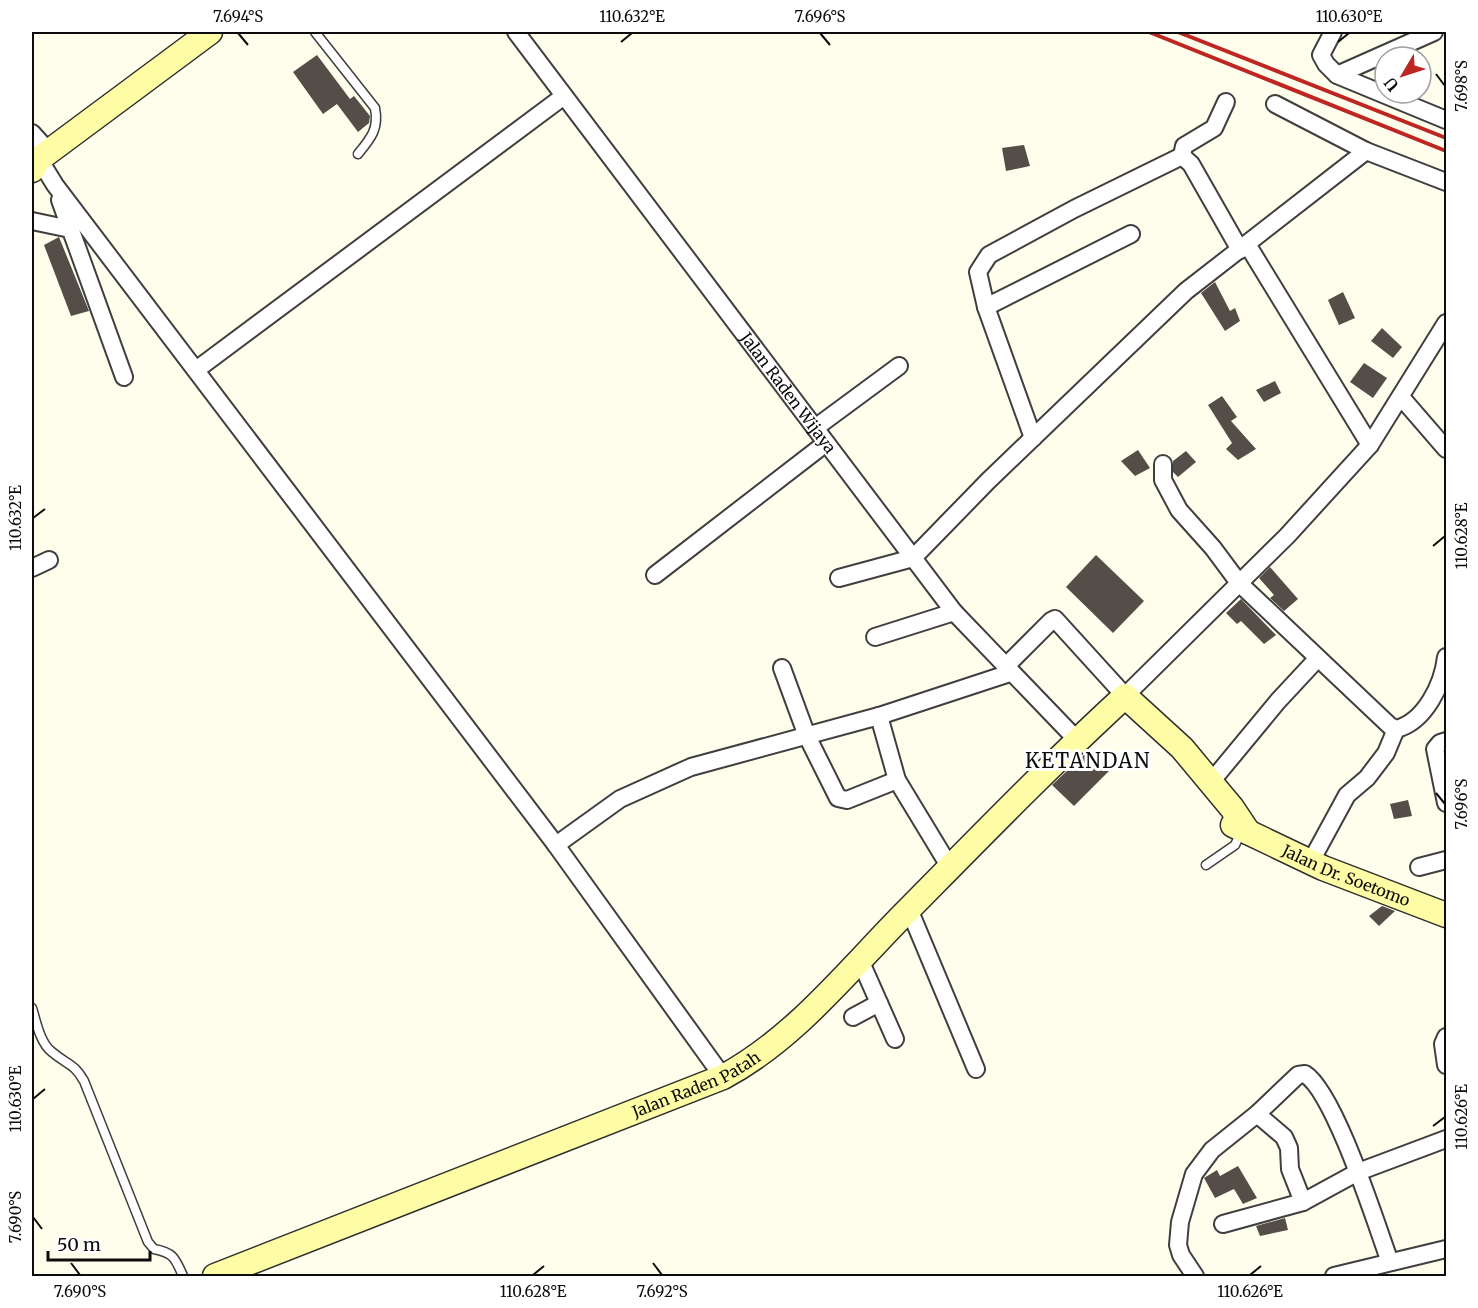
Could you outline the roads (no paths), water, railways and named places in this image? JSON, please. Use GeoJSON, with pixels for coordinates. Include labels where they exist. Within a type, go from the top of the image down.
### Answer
{"type":"FeatureCollection","features":[{"type":"Feature","properties":{"kind":"street"},"geometry":{"type":"LineString","coordinates":[[38,161],[210,32]]}},
{"type":"Feature","properties":{"kind":"street","name":"Jalan Raden Wijaya"},"geometry":{"type":"LineString","coordinates":[[516,32],[954,612],[1007,670],[1077,740]]}},
{"type":"Feature","properties":{"kind":"street"},"geometry":{"type":"LineString","coordinates":[[1333,32],[1321,55],[1337,75],[1446,120]]}},
{"type":"Feature","properties":{"kind":"street"},"geometry":{"type":"LineString","coordinates":[[1337,75],[1434,32]]}},
{"type":"Feature","properties":{"kind":"street"},"geometry":{"type":"LineString","coordinates":[[196,370],[564,96]]}},
{"type":"Feature","properties":{"kind":"street"},"geometry":{"type":"LineString","coordinates":[[1182,156],[1184,146],[1214,128],[1226,102]]}},
{"type":"Feature","properties":{"kind":"street"},"geometry":{"type":"LineString","coordinates":[[1275,104],[1366,151],[1446,182]]}},
{"type":"Feature","properties":{"kind":"street"},"geometry":{"type":"LineString","coordinates":[[32,133],[38,161],[55,185],[556,845],[723,1077]]}},
{"type":"Feature","properties":{"kind":"street"},"geometry":{"type":"LineString","coordinates":[[839,578],[913,558],[1033,438],[1186,291],[1366,151]]}},
{"type":"Feature","properties":{"kind":"street"},"geometry":{"type":"LineString","coordinates":[[1182,156],[1191,164],[1370,445]]}},
{"type":"Feature","properties":{"kind":"street"},"geometry":{"type":"LineString","coordinates":[[1033,438],[986,307],[978,272],[989,255],[1074,209],[1182,156]]}},
{"type":"Feature","properties":{"kind":"street"},"geometry":{"type":"LineString","coordinates":[[55,185],[124,377]]}},
{"type":"Feature","properties":{"kind":"street"},"geometry":{"type":"LineString","coordinates":[[32,221],[70,229]]}},
{"type":"Feature","properties":{"kind":"street"},"geometry":{"type":"LineString","coordinates":[[986,307],[1131,234]]}},
{"type":"Feature","properties":{"kind":"street"},"geometry":{"type":"LineString","coordinates":[[556,845],[620,800],[691,767],[879,716],[1007,670],[1055,619],[1125,696],[1287,536],[1370,445],[1446,323]]}},
{"type":"Feature","properties":{"kind":"street"},"geometry":{"type":"LineString","coordinates":[[815,428],[899,366]]}},
{"type":"Feature","properties":{"kind":"street"},"geometry":{"type":"LineString","coordinates":[[1401,397],[1446,449]]}},
{"type":"Feature","properties":{"kind":"street"},"geometry":{"type":"LineString","coordinates":[[656,575],[826,443]]}},
{"type":"Feature","properties":{"kind":"street"},"geometry":{"type":"LineString","coordinates":[[1162,464],[1163,480],[1179,510],[1213,548],[1239,583],[1376,715],[1396,729]]}},
{"type":"Feature","properties":{"kind":"street"},"geometry":{"type":"LineString","coordinates":[[32,568],[49,560]]}},
{"type":"Feature","properties":{"kind":"street"},"geometry":{"type":"LineString","coordinates":[[875,637],[954,612]]}},
{"type":"Feature","properties":{"kind":"street"},"geometry":{"type":"LineString","coordinates":[[1310,863],[1347,795],[1367,778],[1380,760],[1396,729],[1414,722],[1431,698],[1444,674],[1446,657]]}},
{"type":"Feature","properties":{"kind":"street"},"geometry":{"type":"LineString","coordinates":[[1208,780],[1318,658]]}},
{"type":"Feature","properties":{"kind":"street"},"geometry":{"type":"LineString","coordinates":[[782,668],[807,736],[838,798],[847,800],[897,780]]}},
{"type":"Feature","properties":{"kind":"street","name":"Jalan Raden Patah"},"geometry":{"type":"LineString","coordinates":[[214,1276],[723,1077],[758,1058],[860,960],[1077,740],[1125,696]]}},
{"type":"Feature","properties":{"kind":"street","name":"Jalan Dr. Soetomo"},"geometry":{"type":"LineString","coordinates":[[1125,696],[1167,733],[1208,780],[1245,830],[1310,863],[1446,915]]}},
{"type":"Feature","properties":{"kind":"street"},"geometry":{"type":"LineString","coordinates":[[879,716],[897,780],[951,869]]}},
{"type":"Feature","properties":{"kind":"street"},"geometry":{"type":"LineString","coordinates":[[1446,741],[1440,743],[1436,749],[1446,803]]}},
{"type":"Feature","properties":{"kind":"street"},"geometry":{"type":"LineString","coordinates":[[1419,867],[1446,860]]}},
{"type":"Feature","properties":{"kind":"street"},"geometry":{"type":"LineString","coordinates":[[909,909],[976,1069]]}},
{"type":"Feature","properties":{"kind":"street"},"geometry":{"type":"LineString","coordinates":[[860,960],[895,1039]]}},
{"type":"Feature","properties":{"kind":"street"},"geometry":{"type":"LineString","coordinates":[[854,1017],[879,1003]]}},
{"type":"Feature","properties":{"kind":"street"},"geometry":{"type":"LineString","coordinates":[[1446,1036],[1443,1044],[1446,1065]]}},
{"type":"Feature","properties":{"kind":"street"},"geometry":{"type":"LineString","coordinates":[[1195,1276],[1180,1256],[1178,1245],[1180,1222],[1194,1174],[1212,1150],[1257,1114],[1298,1075],[1305,1074],[1320,1089],[1358,1172],[1390,1262]]}},
{"type":"Feature","properties":{"kind":"street"},"geometry":{"type":"LineString","coordinates":[[1257,1114],[1284,1137],[1289,1148],[1290,1169],[1304,1202]]}},
{"type":"Feature","properties":{"kind":"street"},"geometry":{"type":"LineString","coordinates":[[1222,1224],[1304,1202],[1358,1172],[1446,1139]]}},
{"type":"Feature","properties":{"kind":"street"},"geometry":{"type":"LineString","coordinates":[[1334,1276],[1446,1249]]}},
{"type":"Feature","properties":{"kind":"lane"},"geometry":{"type":"LineString","coordinates":[[315,32],[375,108],[378,121],[375,132],[358,154]]}},
{"type":"Feature","properties":{"kind":"lane"},"geometry":{"type":"LineString","coordinates":[[1206,865],[1235,845],[1245,830]]}},
{"type":"Feature","properties":{"kind":"lane"},"geometry":{"type":"LineString","coordinates":[[32,1008],[46,1045],[52,1053],[70,1063],[84,1081],[148,1242],[154,1249],[166,1250],[172,1254],[183,1276]]}},
{"type":"Feature","properties":{"kind":"railway"},"geometry":{"type":"LineString","coordinates":[[1149,32],[1446,151]]}},
{"type":"Feature","properties":{"kind":"railway"},"geometry":{"type":"LineString","coordinates":[[1178,32],[1446,138]]}},
{"type":"Feature","properties":{"kind":"district","name":"KETANDAN"},"geometry":{"type":"Point","coordinates":[1088,760]}}]}
